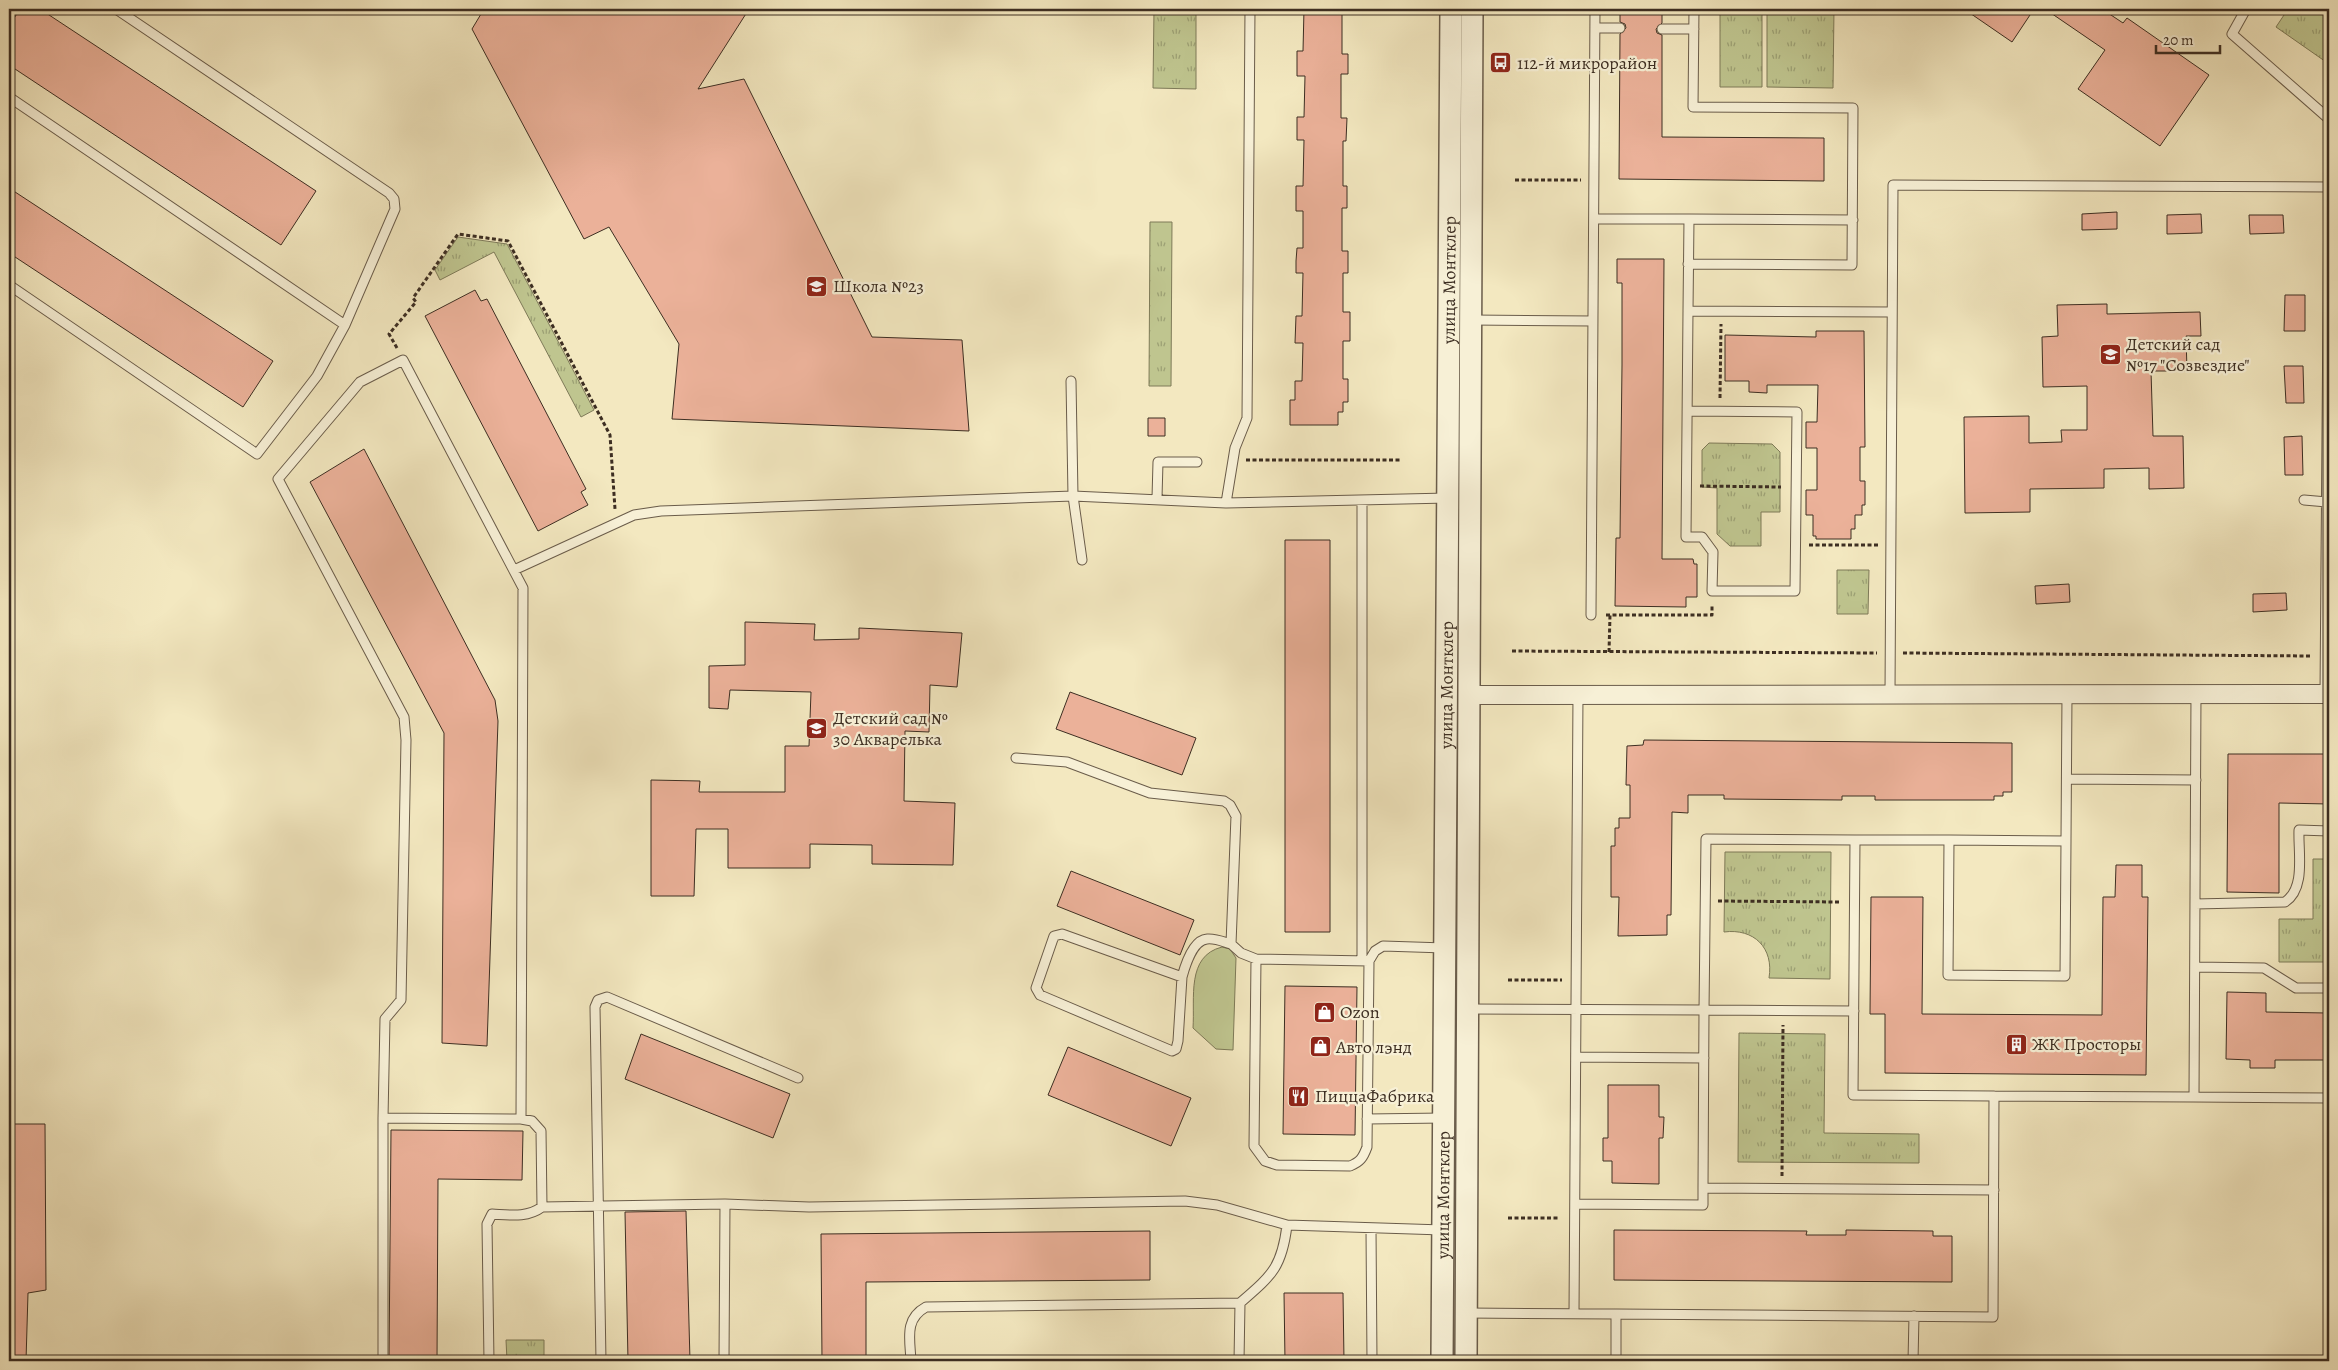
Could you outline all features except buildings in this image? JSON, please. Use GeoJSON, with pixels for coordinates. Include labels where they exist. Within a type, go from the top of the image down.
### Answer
{"type":"FeatureCollection","features":[{"type":"Feature","properties":{"kind":"street","name":"улица Монтклер"},"geometry":{"type":"LineString","coordinates":[[1442,1361],[1451,9]]}},
{"type":"Feature","properties":{"kind":"street","name":"улица Монтклер"},"geometry":{"type":"LineString","coordinates":[[1466,1361],[1472,9]]}},
{"type":"Feature","properties":{"kind":"street"},"geometry":{"type":"LineString","coordinates":[[1469,695],[2327,694]]}},
{"type":"Feature","properties":{"kind":"lane"},"geometry":{"type":"LineString","coordinates":[[9,285],[257,454],[317,376],[345,325],[395,209],[394,200],[389,193],[116,9]]}},
{"type":"Feature","properties":{"kind":"lane"},"geometry":{"type":"LineString","coordinates":[[1226,503],[1235,448],[1247,418],[1250,9]]}},
{"type":"Feature","properties":{"kind":"lane"},"geometry":{"type":"LineString","coordinates":[[1591,614],[1595,9]]}},
{"type":"Feature","properties":{"kind":"lane"},"geometry":{"type":"LineString","coordinates":[[1688,264],[1852,265],[1853,108],[1693,107],[1694,9]]}},
{"type":"Feature","properties":{"kind":"lane"},"geometry":{"type":"LineString","coordinates":[[2246,9],[2232,34],[2329,119]]}},
{"type":"Feature","properties":{"kind":"lane"},"geometry":{"type":"LineString","coordinates":[[1595,28],[1620,28]]}},
{"type":"Feature","properties":{"kind":"lane"},"geometry":{"type":"LineString","coordinates":[[1662,28],[1694,29]]}},
{"type":"Feature","properties":{"kind":"lane"},"geometry":{"type":"LineString","coordinates":[[9,97],[345,325]]}},
{"type":"Feature","properties":{"kind":"lane"},"geometry":{"type":"LineString","coordinates":[[2327,694],[2325,656],[2328,579],[2329,176]]}},
{"type":"Feature","properties":{"kind":"lane"},"geometry":{"type":"LineString","coordinates":[[1890,694],[1893,185],[2329,187]]}},
{"type":"Feature","properties":{"kind":"lane"},"geometry":{"type":"LineString","coordinates":[[1594,219],[1852,220]]}},
{"type":"Feature","properties":{"kind":"lane"},"geometry":{"type":"LineString","coordinates":[[1687,411],[1796,412],[1795,592],[1712,591],[1713,552],[1702,537],[1686,537],[1688,264],[1689,219]]}},
{"type":"Feature","properties":{"kind":"lane"},"geometry":{"type":"LineString","coordinates":[[1688,311],[1892,312]]}},
{"type":"Feature","properties":{"kind":"lane"},"geometry":{"type":"LineString","coordinates":[[1471,320],[1593,321]]}},
{"type":"Feature","properties":{"kind":"lane"},"geometry":{"type":"LineString","coordinates":[[383,1361],[385,1019],[401,1000],[406,740],[404,717],[278,479],[360,382],[403,360],[523,588],[521,1119]]}},
{"type":"Feature","properties":{"kind":"lane"},"geometry":{"type":"LineString","coordinates":[[1071,380],[1073,496],[1082,560]]}},
{"type":"Feature","properties":{"kind":"lane"},"geometry":{"type":"LineString","coordinates":[[1157,498],[1158,462],[1196,462]]}},
{"type":"Feature","properties":{"kind":"lane"},"geometry":{"type":"LineString","coordinates":[[514,570],[634,515],[661,511],[1073,496],[1157,498],[1226,503],[1448,498]]}},
{"type":"Feature","properties":{"kind":"lane"},"geometry":{"type":"LineString","coordinates":[[1256,959],[1254,1146],[1258,1155],[1265,1161],[1277,1165],[1350,1166],[1358,1163],[1364,1157],[1367,1147],[1362,500]]}},
{"type":"Feature","properties":{"kind":"lane"},"geometry":{"type":"LineString","coordinates":[[2304,500],[2327,502]]}},
{"type":"Feature","properties":{"kind":"lane"},"geometry":{"type":"LineString","coordinates":[[2194,1097],[2196,693]]}},
{"type":"Feature","properties":{"kind":"lane"},"geometry":{"type":"LineString","coordinates":[[1574,1314],[1578,694]]}},
{"type":"Feature","properties":{"kind":"lane"},"geometry":{"type":"LineString","coordinates":[[1949,840],[1948,975],[2065,976],[2067,694]]}},
{"type":"Feature","properties":{"kind":"lane"},"geometry":{"type":"LineString","coordinates":[[1016,758],[1067,762],[1142,791],[1161,795],[1217,799],[1230,805],[1236,816],[1231,944]]}},
{"type":"Feature","properties":{"kind":"lane"},"geometry":{"type":"LineString","coordinates":[[2066,779],[2196,780]]}},
{"type":"Feature","properties":{"kind":"lane"},"geometry":{"type":"LineString","coordinates":[[2195,904],[2285,902],[2291,898],[2298,885],[2299,830],[2329,830]]}},
{"type":"Feature","properties":{"kind":"lane"},"geometry":{"type":"LineString","coordinates":[[1575,1204],[1703,1205],[1706,839],[2066,841]]}},
{"type":"Feature","properties":{"kind":"lane"},"geometry":{"type":"LineString","coordinates":[[1855,840],[1853,1095],[2329,1098]]}},
{"type":"Feature","properties":{"kind":"lane"},"geometry":{"type":"LineString","coordinates":[[1182,978],[1062,934],[1054,936],[1036,988],[1040,995],[1172,1052],[1176,1049],[1178,1041],[1184,966],[1198,943],[1208,939],[1231,944],[1240,953],[1256,959],[1366,960],[1375,950],[1384,946],[1445,948]]}},
{"type":"Feature","properties":{"kind":"lane"},"geometry":{"type":"LineString","coordinates":[[2195,967],[2264,968],[2296,988],[2329,988]]}},
{"type":"Feature","properties":{"kind":"lane"},"geometry":{"type":"LineString","coordinates":[[601,1361],[596,1206],[595,1007],[598,1000],[607,997],[798,1078]]}},
{"type":"Feature","properties":{"kind":"lane"},"geometry":{"type":"LineString","coordinates":[[1467,1009],[1854,1011]]}},
{"type":"Feature","properties":{"kind":"lane"},"geometry":{"type":"LineString","coordinates":[[1576,1057],[1704,1058]]}},
{"type":"Feature","properties":{"kind":"lane"},"geometry":{"type":"LineString","coordinates":[[1466,1313],[1993,1317],[1994,1096]]}},
{"type":"Feature","properties":{"kind":"lane"},"geometry":{"type":"LineString","coordinates":[[383,1118],[521,1119],[532,1121],[541,1130],[542,1207]]}},
{"type":"Feature","properties":{"kind":"lane"},"geometry":{"type":"LineString","coordinates":[[1367,1119],[1445,1118]]}},
{"type":"Feature","properties":{"kind":"lane"},"geometry":{"type":"LineString","coordinates":[[1703,1188],[1994,1190]]}},
{"type":"Feature","properties":{"kind":"lane"},"geometry":{"type":"LineString","coordinates":[[489,1361],[487,1224],[492,1214],[522,1216],[534,1213],[542,1207],[725,1204],[809,1207],[1185,1202],[1217,1205],[1287,1225],[1443,1230]]}},
{"type":"Feature","properties":{"kind":"lane"},"geometry":{"type":"LineString","coordinates":[[724,1361],[725,1204]]}},
{"type":"Feature","properties":{"kind":"lane"},"geometry":{"type":"LineString","coordinates":[[911,1361],[910,1322],[916,1312],[926,1307],[1240,1303],[1272,1276],[1284,1246],[1287,1225]]}},
{"type":"Feature","properties":{"kind":"lane"},"geometry":{"type":"LineString","coordinates":[[1371,1228],[1372,1361]]}},
{"type":"Feature","properties":{"kind":"lane"},"geometry":{"type":"LineString","coordinates":[[1239,1361],[1240,1303]]}},
{"type":"Feature","properties":{"kind":"lane"},"geometry":{"type":"LineString","coordinates":[[1616,1314],[1616,1361]]}},
{"type":"Feature","properties":{"kind":"lane"},"geometry":{"type":"LineString","coordinates":[[1914,1316],[1914,1361]]}},
{"type":"Feature","properties":{"kind":"path"},"geometry":{"type":"LineString","coordinates":[[1515,180],[1594,180]]}},
{"type":"Feature","properties":{"kind":"path"},"geometry":{"type":"LineString","coordinates":[[389,334],[416,302],[413,298],[458,234],[508,241],[610,435],[616,523]]}},
{"type":"Feature","properties":{"kind":"path"},"geometry":{"type":"LineString","coordinates":[[1720,411],[1721,311]]}},
{"type":"Feature","properties":{"kind":"path"},"geometry":{"type":"LineString","coordinates":[[1233,460],[1401,460]]}},
{"type":"Feature","properties":{"kind":"path"},"geometry":{"type":"LineString","coordinates":[[1687,486],[1796,487]]}},
{"type":"Feature","properties":{"kind":"path"},"geometry":{"type":"LineString","coordinates":[[1796,544],[1891,545]]}},
{"type":"Feature","properties":{"kind":"path"},"geometry":{"type":"LineString","coordinates":[[1591,614],[1712,615],[1712,591]]}},
{"type":"Feature","properties":{"kind":"path"},"geometry":{"type":"LineString","coordinates":[[1609,652],[1610,615]]}},
{"type":"Feature","properties":{"kind":"path"},"geometry":{"type":"LineString","coordinates":[[1512,652],[2325,656]]}},
{"type":"Feature","properties":{"kind":"path"},"geometry":{"type":"LineString","coordinates":[[1705,901],[1855,902]]}},
{"type":"Feature","properties":{"kind":"path"},"geometry":{"type":"LineString","coordinates":[[1508,980],[1576,980]]}},
{"type":"Feature","properties":{"kind":"path"},"geometry":{"type":"LineString","coordinates":[[1782,1189],[1783,1011]]}},
{"type":"Feature","properties":{"kind":"path"},"geometry":{"type":"LineString","coordinates":[[1508,1218],[1574,1218]]}},
{"type":"Feature","properties":{"kind":"green space"},"geometry":{"type":"Polygon","coordinates":[[[1154,9],[1196,9],[1196,89],[1153,88],[1154,9]]]}},
{"type":"Feature","properties":{"kind":"green space"},"geometry":{"type":"Polygon","coordinates":[[[1720,9],[1762,9],[1762,87],[1720,87],[1720,9]]]}},
{"type":"Feature","properties":{"kind":"green space"},"geometry":{"type":"Polygon","coordinates":[[[1767,9],[1834,9],[1833,88],[1767,87],[1767,9]]]}},
{"type":"Feature","properties":{"kind":"green space"},"geometry":{"type":"Polygon","coordinates":[[[2288,9],[2329,9],[2329,64],[2276,27],[2288,9]]]}},
{"type":"Feature","properties":{"kind":"green space"},"geometry":{"type":"Polygon","coordinates":[[[1150,222],[1172,222],[1171,386],[1149,386],[1150,222]]]}},
{"type":"Feature","properties":{"kind":"green space"},"geometry":{"type":"Polygon","coordinates":[[[458,237],[507,244],[594,410],[581,417],[494,252],[440,280],[435,270],[458,237]]]}},
{"type":"Feature","properties":{"kind":"green space"},"geometry":{"type":"Polygon","coordinates":[[[1709,443],[1772,444],[1780,452],[1780,512],[1761,512],[1761,546],[1730,546],[1717,534],[1717,488],[1702,487],[1702,450],[1709,443]]]}},
{"type":"Feature","properties":{"kind":"green space"},"geometry":{"type":"Polygon","coordinates":[[[1837,570],[1869,570],[1868,614],[1837,614],[1837,570]]]}},
{"type":"Feature","properties":{"kind":"green space"},"geometry":{"type":"Polygon","coordinates":[[[1725,852],[1831,852],[1830,979],[1769,978],[1770,967],[1768,958],[1760,942],[1744,933],[1724,932],[1725,852]]]}},
{"type":"Feature","properties":{"kind":"green space"},"geometry":{"type":"Polygon","coordinates":[[[2313,859],[2329,859],[2329,962],[2279,962],[2279,919],[2313,919],[2313,859]]]}},
{"type":"Feature","properties":{"kind":"green space"},"geometry":{"type":"Polygon","coordinates":[[[1222,947],[1230,949],[1236,958],[1233,1050],[1216,1049],[1193,1028],[1195,980],[1198,969],[1203,959],[1210,952],[1222,947]]]}},
{"type":"Feature","properties":{"kind":"green space"},"geometry":{"type":"Polygon","coordinates":[[[1739,1033],[1825,1034],[1824,1133],[1919,1134],[1919,1163],[1738,1162],[1739,1033]]]}},
{"type":"Feature","properties":{"kind":"green space"},"geometry":{"type":"Polygon","coordinates":[[[506,1340],[544,1340],[544,1361],[507,1361],[506,1340]]]}},
{"type":"Feature","properties":{"kind":"place","name":"112-й микрорайон"},"geometry":{"type":"Point","coordinates":[1501,63]}},
{"type":"Feature","properties":{"kind":"place","name":"Школа №23"},"geometry":{"type":"Point","coordinates":[817,286]}},
{"type":"Feature","properties":{"kind":"place","name":"Детский сад №17 \"Созвездие\""},"geometry":{"type":"Point","coordinates":[2110,354]}},
{"type":"Feature","properties":{"kind":"place","name":"Детский сад № 30 Акварелька"},"geometry":{"type":"Point","coordinates":[817,728]}},
{"type":"Feature","properties":{"kind":"place","name":"Ozon"},"geometry":{"type":"Point","coordinates":[1324,1012]}},
{"type":"Feature","properties":{"kind":"place","name":"ЖК Просторы"},"geometry":{"type":"Point","coordinates":[2016,1044]}},
{"type":"Feature","properties":{"kind":"place","name":"Авто лэнд"},"geometry":{"type":"Point","coordinates":[1320,1047]}},
{"type":"Feature","properties":{"kind":"place","name":"ПиццаФабрика"},"geometry":{"type":"Point","coordinates":[1299,1096]}}]}
